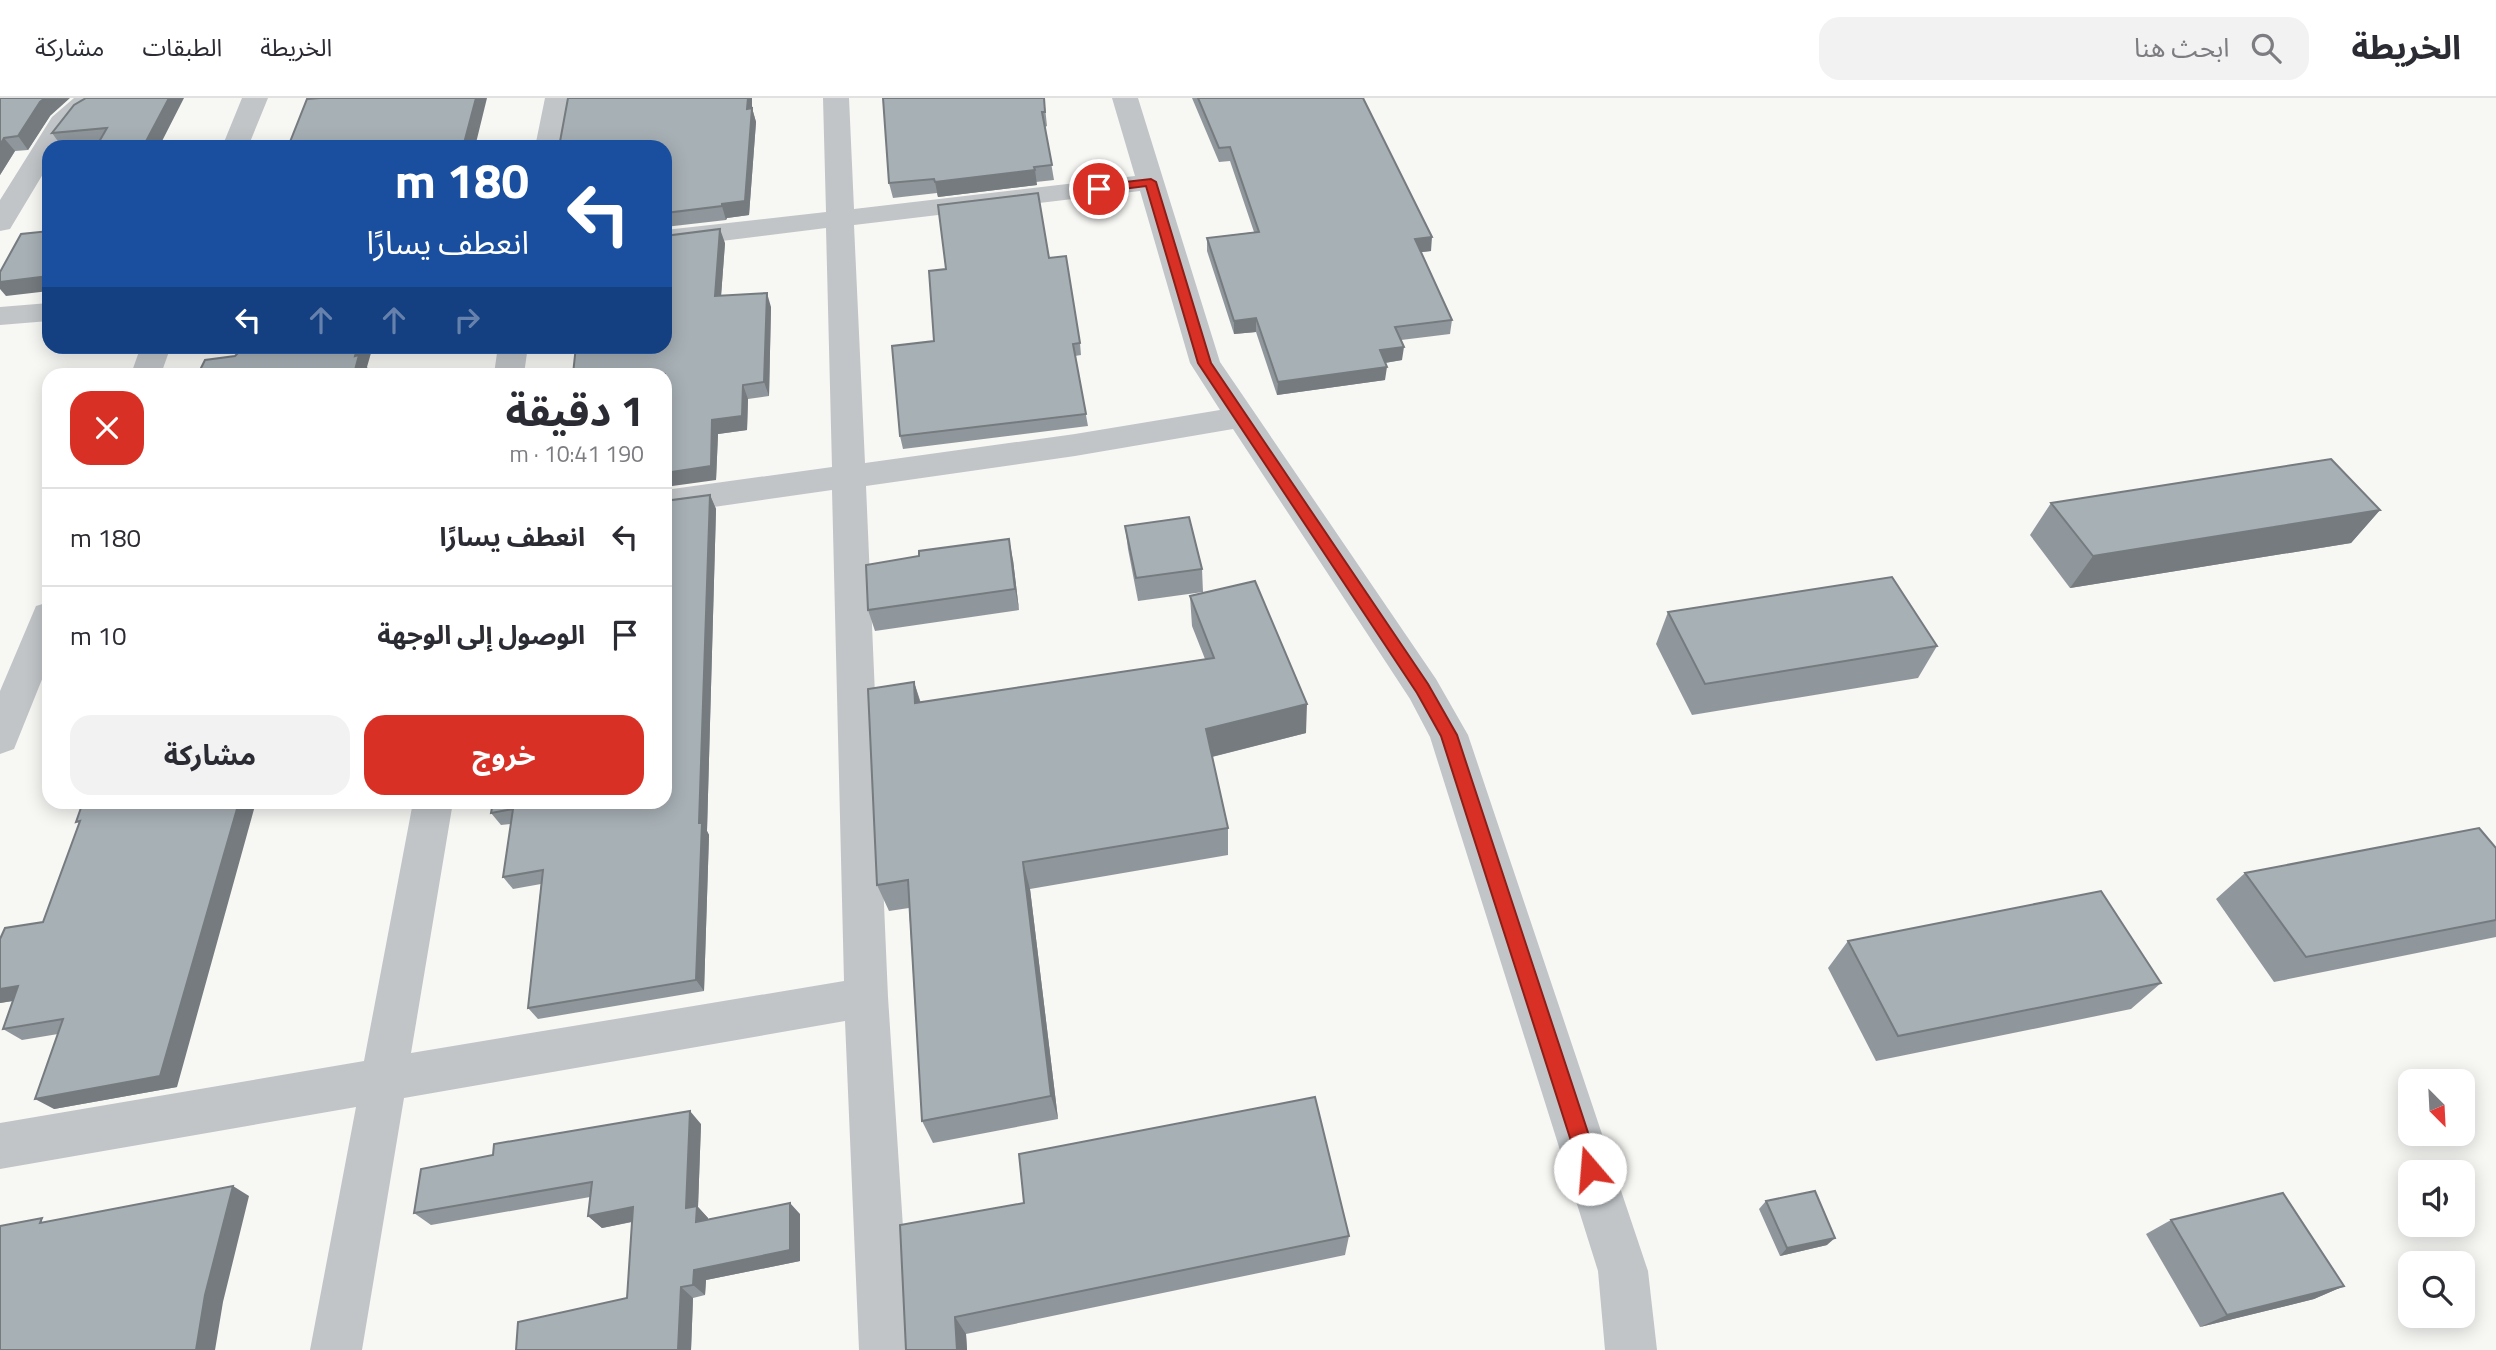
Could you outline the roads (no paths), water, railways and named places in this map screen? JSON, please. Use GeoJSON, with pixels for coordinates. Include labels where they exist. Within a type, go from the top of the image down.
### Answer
{"type":"FeatureCollection","features":[{"type":"Feature","properties":{"kind":"street"},"geometry":{"type":"LineString","coordinates":[[50,140],[61,122],[81,104],[98,98]]}},
{"type":"Feature","properties":{"kind":"street"},"geometry":{"type":"LineString","coordinates":[[238,140],[255,98]]}},
{"type":"Feature","properties":{"kind":"street"},"geometry":{"type":"LineString","coordinates":[[549,140],[558,98]]}},
{"type":"Feature","properties":{"kind":"street"},"geometry":{"type":"LineString","coordinates":[[836,98],[866,997],[886,1350]]}},
{"type":"Feature","properties":{"kind":"street"},"geometry":{"type":"LineString","coordinates":[[1125,98],[1205,363],[1423,689],[1449,735],[1623,1271],[1632,1350]]}},
{"type":"Feature","properties":{"kind":"street"},"geometry":{"type":"LineString","coordinates":[[0,223],[42,153]]}},
{"type":"Feature","properties":{"kind":"street"},"geometry":{"type":"LineString","coordinates":[[672,238],[840,221],[1151,182]]}},
{"type":"Feature","properties":{"kind":"street"},"geometry":{"type":"LineString","coordinates":[[0,316],[42,313]]}},
{"type":"Feature","properties":{"kind":"street"},"geometry":{"type":"LineString","coordinates":[[672,501],[1075,445],[1239,417]]}},
{"type":"Feature","properties":{"kind":"street"},"geometry":{"type":"LineString","coordinates":[[0,738],[42,633]]}},
{"type":"Feature","properties":{"kind":"street"},"geometry":{"type":"LineString","coordinates":[[336,1350],[432,809]]}},
{"type":"Feature","properties":{"kind":"street"},"geometry":{"type":"LineString","coordinates":[[0,1146],[866,997]]}}]}
